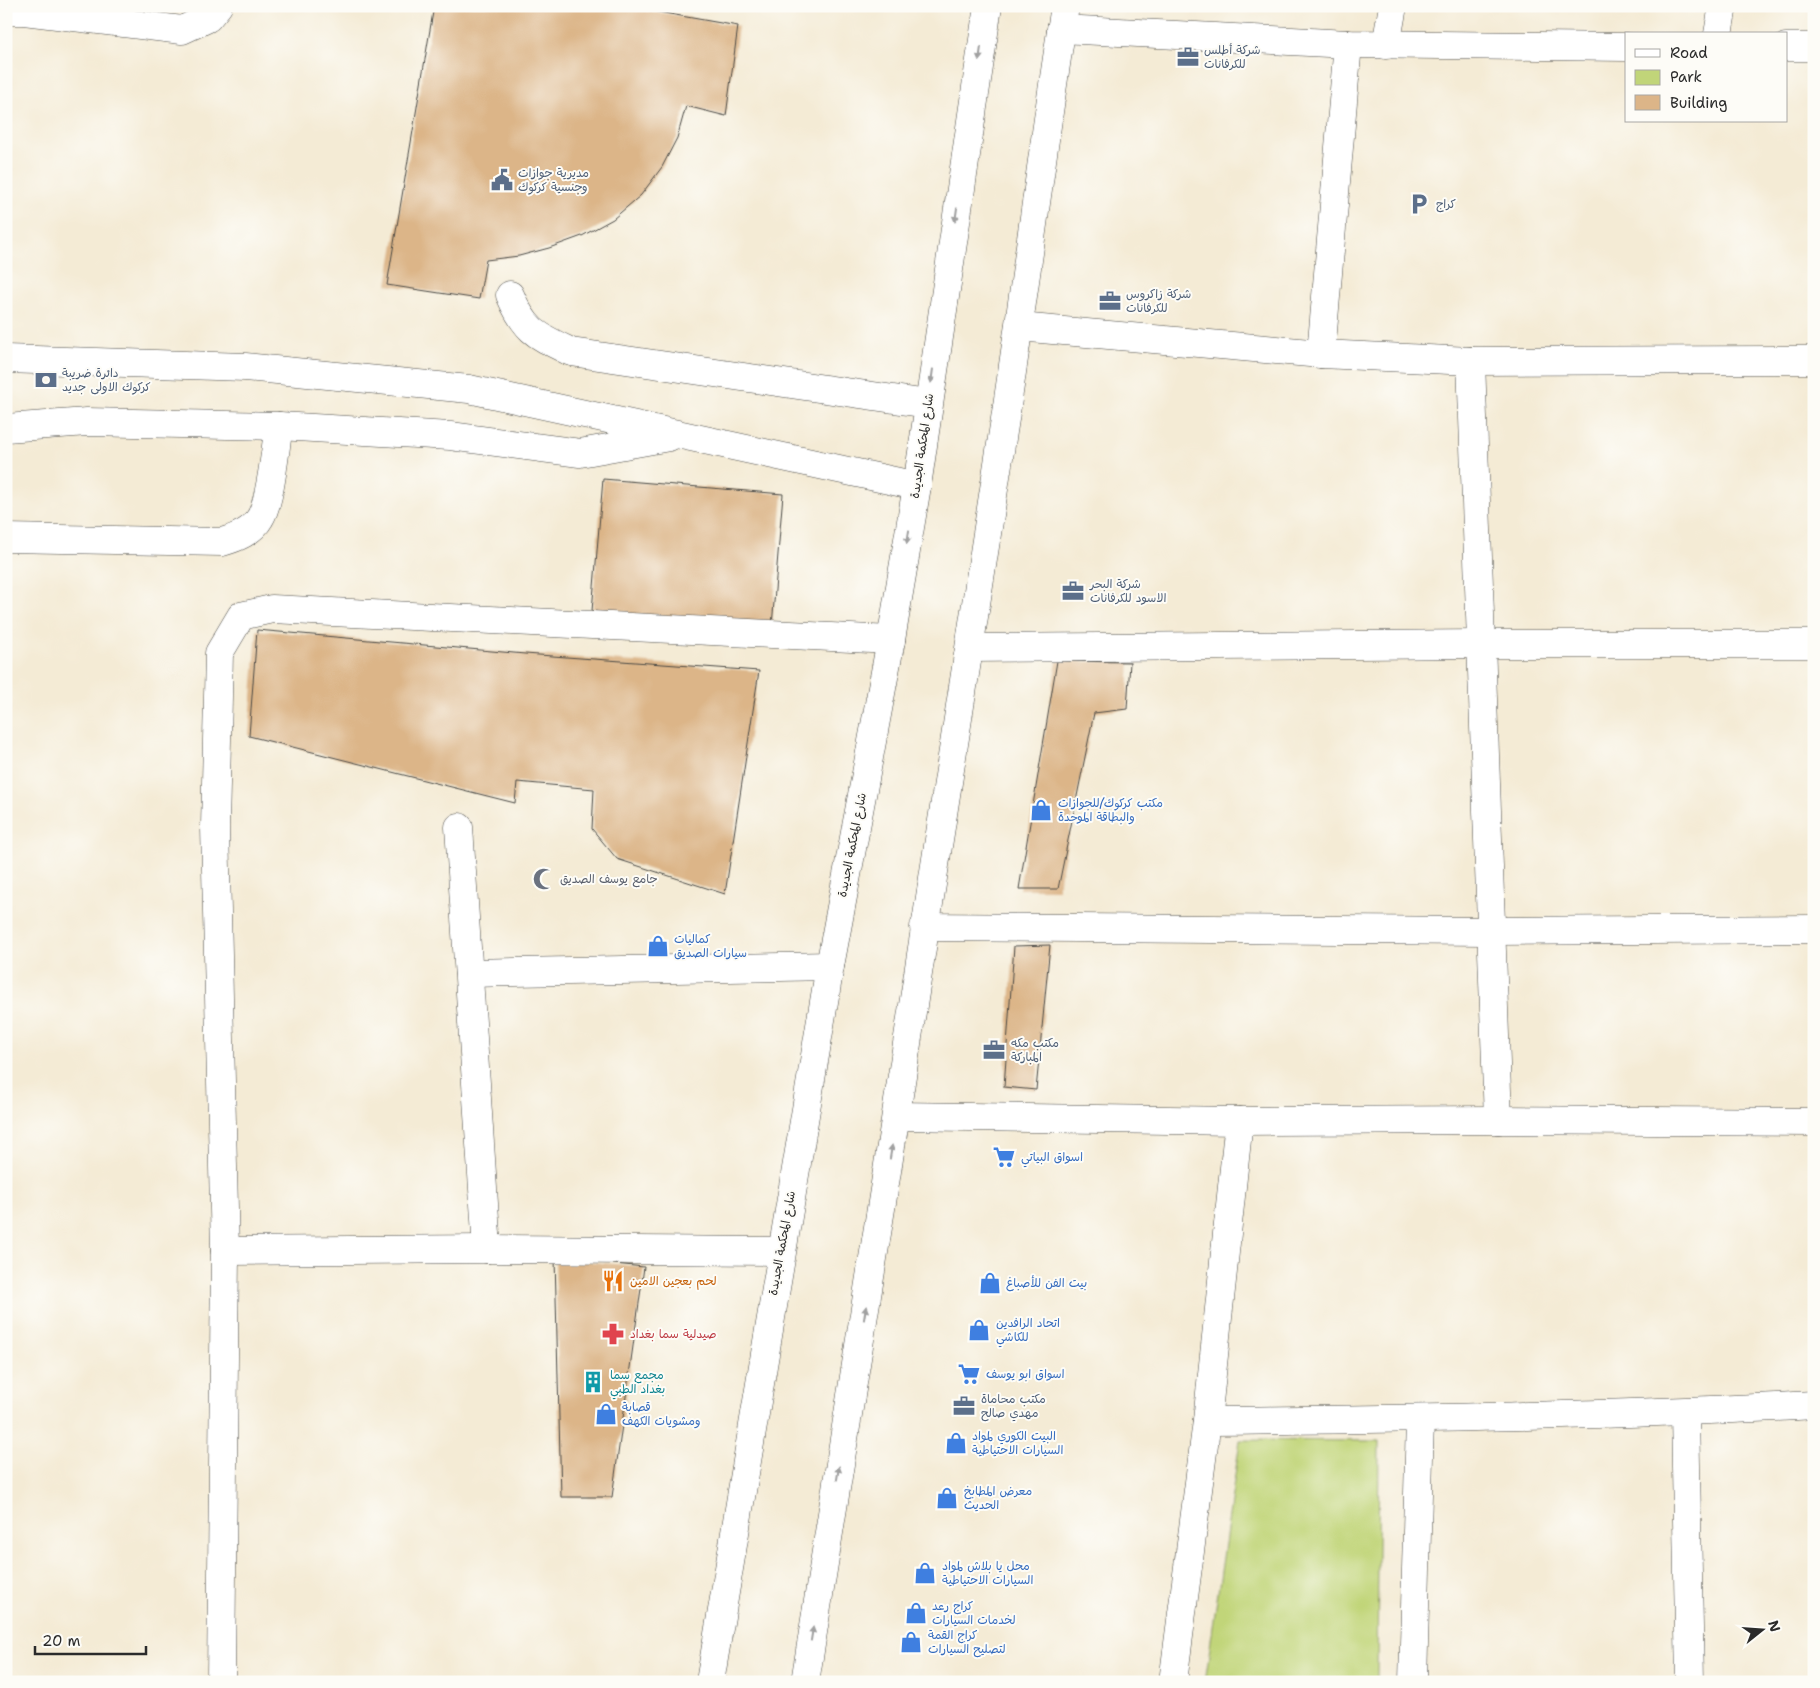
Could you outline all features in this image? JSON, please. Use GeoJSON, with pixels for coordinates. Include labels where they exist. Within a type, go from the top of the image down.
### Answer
{"type":"FeatureCollection","features":[{"type":"Feature","properties":{"kind":"street"},"geometry":{"type":"LineString","coordinates":[[18,9],[131,15],[182,30],[208,18],[218,6]]}},
{"type":"Feature","properties":{"kind":"street","name":"شارع المحكمة الجديدة"},"geometry":{"type":"LineString","coordinates":[[710,1682],[830,966],[891,640],[917,486],[988,6]]}},
{"type":"Feature","properties":{"kind":"street"},"geometry":{"type":"LineString","coordinates":[[1386,45],[1393,6]]}},
{"type":"Feature","properties":{"kind":"street"},"geometry":{"type":"LineString","coordinates":[[1718,32],[1723,6]]}},
{"type":"Feature","properties":{"kind":"street"},"geometry":{"type":"LineString","coordinates":[[804,1682],[897,1116],[924,927],[970,648],[1019,327],[1063,18],[1348,44],[1625,47]]}},
{"type":"Feature","properties":{"kind":"street"},"geometry":{"type":"LineString","coordinates":[[1322,354],[1348,44]]}},
{"type":"Feature","properties":{"kind":"street"},"geometry":{"type":"LineString","coordinates":[[1788,47],[1814,47]]}},
{"type":"Feature","properties":{"kind":"street"},"geometry":{"type":"LineString","coordinates":[[510,295],[519,315],[537,335],[571,352],[928,404]]}},
{"type":"Feature","properties":{"kind":"street"},"geometry":{"type":"LineString","coordinates":[[1019,327],[1322,354],[1470,361],[1814,360]]}},
{"type":"Feature","properties":{"kind":"street"},"geometry":{"type":"LineString","coordinates":[[6,359],[245,367],[469,389],[917,486]]}},
{"type":"Feature","properties":{"kind":"street"},"geometry":{"type":"LineString","coordinates":[[1470,361],[1498,1120]]}},
{"type":"Feature","properties":{"kind":"street"},"geometry":{"type":"LineString","coordinates":[[6,428],[87,422],[279,426],[450,436],[580,453],[685,435]]}},
{"type":"Feature","properties":{"kind":"street"},"geometry":{"type":"LineString","coordinates":[[6,538],[222,542],[236,538],[249,530],[260,518],[266,504],[279,426]]}},
{"type":"Feature","properties":{"kind":"street"},"geometry":{"type":"LineString","coordinates":[[221,1682],[225,1251],[215,827],[219,653],[241,616],[272,609],[891,640]]}},
{"type":"Feature","properties":{"kind":"street"},"geometry":{"type":"LineString","coordinates":[[970,648],[1481,644],[1814,644]]}},
{"type":"Feature","properties":{"kind":"street"},"geometry":{"type":"LineString","coordinates":[[459,827],[487,1249]]}},
{"type":"Feature","properties":{"kind":"street"},"geometry":{"type":"LineString","coordinates":[[924,927],[1491,931],[1814,929]]}},
{"type":"Feature","properties":{"kind":"street"},"geometry":{"type":"LineString","coordinates":[[469,973],[830,966]]}},
{"type":"Feature","properties":{"kind":"street"},"geometry":{"type":"LineString","coordinates":[[897,1116],[1239,1121],[1814,1122]]}},
{"type":"Feature","properties":{"kind":"street"},"geometry":{"type":"LineString","coordinates":[[1173,1682],[1207,1421],[1239,1121]]}},
{"type":"Feature","properties":{"kind":"street"},"geometry":{"type":"LineString","coordinates":[[225,1251],[487,1249],[781,1251]]}},
{"type":"Feature","properties":{"kind":"street"},"geometry":{"type":"LineString","coordinates":[[1207,1421],[1420,1419],[1684,1412],[1814,1405]]}},
{"type":"Feature","properties":{"kind":"street"},"geometry":{"type":"LineString","coordinates":[[1684,1412],[1690,1682]]}},
{"type":"Feature","properties":{"kind":"street"},"geometry":{"type":"LineString","coordinates":[[1413,1682],[1420,1419]]}},
{"type":"Feature","properties":{"kind":"green space"},"geometry":{"type":"Polygon","coordinates":[[[1240,1440],[1379,1441],[1377,1682],[1205,1682],[1240,1440]]]}},
{"type":"Feature","properties":{"kind":"building"},"geometry":{"type":"Polygon","coordinates":[[[434,6],[624,6],[738,26],[726,116],[686,106],[677,138],[662,167],[641,195],[613,219],[582,236],[519,256],[486,260],[479,299],[387,285],[434,6]]]}},
{"type":"Feature","properties":{"kind":"building"},"geometry":{"type":"Polygon","coordinates":[[[603,479],[783,494],[772,626],[592,611],[603,479]]]}},
{"type":"Feature","properties":{"kind":"building"},"geometry":{"type":"Polygon","coordinates":[[[257,630],[525,654],[759,671],[725,894],[617,859],[592,829],[594,789],[517,782],[515,803],[249,736],[257,630]]]}},
{"type":"Feature","properties":{"kind":"building"},"geometry":{"type":"Polygon","coordinates":[[[1057,661],[1130,662],[1127,709],[1094,713],[1058,889],[1019,889],[1057,661]]]}},
{"type":"Feature","properties":{"kind":"building"},"geometry":{"type":"Polygon","coordinates":[[[1050,945],[1036,1090],[1004,1087],[1014,946],[1050,945]]]}},
{"type":"Feature","properties":{"kind":"building","name":"مجمع سما بغداد الطبي"},"geometry":{"type":"Polygon","coordinates":[[[555,1258],[644,1267],[612,1497],[561,1497],[555,1258]]]}},
{"type":"Feature","properties":{"kind":"place","name":"شركة أطلس للكرفانات"},"geometry":{"type":"Point","coordinates":[1188,57]}},
{"type":"Feature","properties":{"kind":"place","name":"مديرية جوازات وجنسية كركوك"},"geometry":{"type":"Point","coordinates":[502,180]}},
{"type":"Feature","properties":{"kind":"place","name":"كراج"},"geometry":{"type":"Point","coordinates":[1419,204]}},
{"type":"Feature","properties":{"kind":"place","name":"شركة زاكروس للكرفانات"},"geometry":{"type":"Point","coordinates":[1110,301]}},
{"type":"Feature","properties":{"kind":"place","name":"دائرة ضريبة كركوك الاولی جدید"},"geometry":{"type":"Point","coordinates":[46,380]}},
{"type":"Feature","properties":{"kind":"place","name":"شركة البحر الاسود للكرفانات"},"geometry":{"type":"Point","coordinates":[1073,591]}},
{"type":"Feature","properties":{"kind":"place","name":"مكتب كركوك/للجوازات والبطاقة الموحدة"},"geometry":{"type":"Point","coordinates":[1041,810]}},
{"type":"Feature","properties":{"kind":"place","name":"جامع يوسف الصديق"},"geometry":{"type":"Point","coordinates":[544,879]}},
{"type":"Feature","properties":{"kind":"place","name":"كماليات سيارات الصديق"},"geometry":{"type":"Point","coordinates":[658,946]}},
{"type":"Feature","properties":{"kind":"place","name":"مكتب مكه المباركة"},"geometry":{"type":"Point","coordinates":[994,1050]}},
{"type":"Feature","properties":{"kind":"place","name":"اسواق البياتي"},"geometry":{"type":"Point","coordinates":[1004,1157]}},
{"type":"Feature","properties":{"kind":"place","name":"لحم بعجين الامين"},"geometry":{"type":"Point","coordinates":[613,1281]}},
{"type":"Feature","properties":{"kind":"place","name":"بيت الفن للأصباغ"},"geometry":{"type":"Point","coordinates":[990,1283]}},
{"type":"Feature","properties":{"kind":"place","name":"اتحاد الرافدين للكاشي"},"geometry":{"type":"Point","coordinates":[979,1330]}},
{"type":"Feature","properties":{"kind":"place","name":"صيدلية سما بغداد"},"geometry":{"type":"Point","coordinates":[613,1334]}},
{"type":"Feature","properties":{"kind":"place","name":"اسواق ابو يوسف"},"geometry":{"type":"Point","coordinates":[969,1374]}},
{"type":"Feature","properties":{"kind":"place","name":"مجمع سما بغداد الطبي"},"geometry":{"type":"Point","coordinates":[593,1382]}},
{"type":"Feature","properties":{"kind":"place","name":"مكتب محاماة مهدي صالح"},"geometry":{"type":"Point","coordinates":[964,1406]}},
{"type":"Feature","properties":{"kind":"place","name":"قصابة ومشويات الكهف"},"geometry":{"type":"Point","coordinates":[606,1414]}},
{"type":"Feature","properties":{"kind":"place","name":"البيت الكوري لمواد السيارات الاحتياطية"},"geometry":{"type":"Point","coordinates":[956,1443]}},
{"type":"Feature","properties":{"kind":"place","name":"معرض المطابخ الحديث"},"geometry":{"type":"Point","coordinates":[947,1498]}},
{"type":"Feature","properties":{"kind":"place","name":"محل يا بلاش لمواد السيارات الاحتياطية"},"geometry":{"type":"Point","coordinates":[925,1573]}},
{"type":"Feature","properties":{"kind":"place","name":"كراج رعد لخدمات السيارات"},"geometry":{"type":"Point","coordinates":[916,1613]}},
{"type":"Feature","properties":{"kind":"place","name":"كراج القمة لتصليح السيارات"},"geometry":{"type":"Point","coordinates":[911,1642]}}]}
